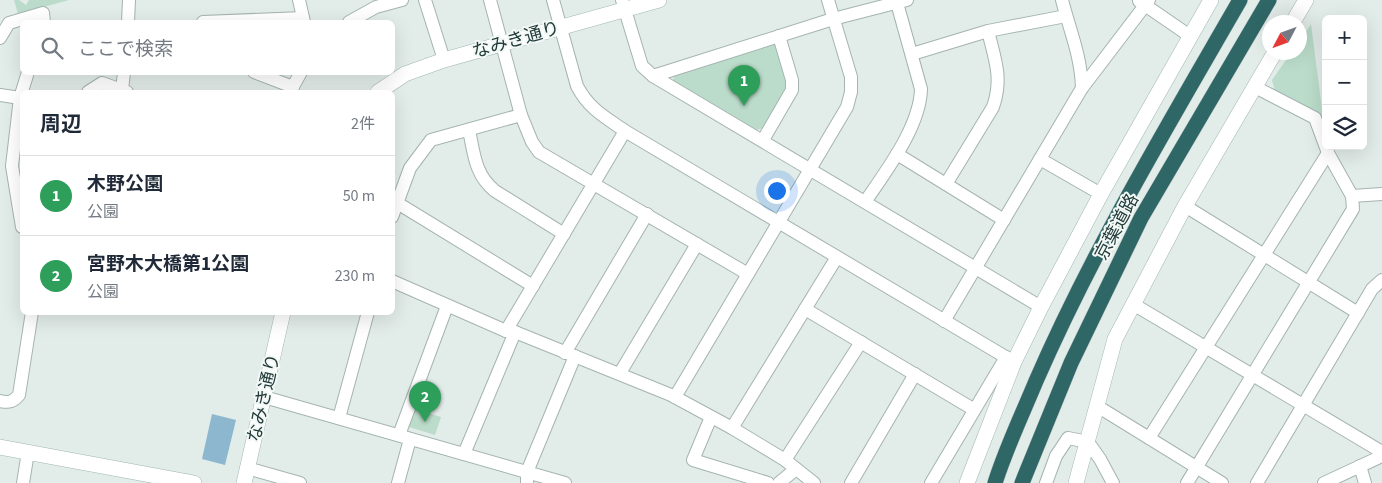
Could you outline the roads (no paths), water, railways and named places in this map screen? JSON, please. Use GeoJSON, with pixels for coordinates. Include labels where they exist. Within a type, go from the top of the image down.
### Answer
{"type":"FeatureCollection","features":[{"type":"Feature","properties":{"kind":"highway","name":"京葉道路"},"geometry":{"type":"LineString","coordinates":[[995,483],[1027,401],[1080,284],[1123,203],[1240,0]]}},
{"type":"Feature","properties":{"kind":"highway","name":"京葉道路"},"geometry":{"type":"LineString","coordinates":[[1022,483],[1071,363],[1141,218],[1269,0]]}},
{"type":"Feature","properties":{"kind":"street"},"geometry":{"type":"LineString","coordinates":[[128,20],[130,0]]}},
{"type":"Feature","properties":{"kind":"street"},"geometry":{"type":"LineString","coordinates":[[299,0],[303,20]]}},
{"type":"Feature","properties":{"kind":"street"},"geometry":{"type":"LineString","coordinates":[[353,20],[376,7],[402,0]]}},
{"type":"Feature","properties":{"kind":"street"},"geometry":{"type":"LineString","coordinates":[[425,0],[444,60]]}},
{"type":"Feature","properties":{"kind":"street"},"geometry":{"type":"LineString","coordinates":[[490,0],[521,115],[532,142],[539,152],[748,274]]}},
{"type":"Feature","properties":{"kind":"street"},"geometry":{"type":"LineString","coordinates":[[553,0],[577,86],[583,98],[596,112],[1010,359]]}},
{"type":"Feature","properties":{"kind":"street","name":"なみき通り"},"geometry":{"type":"LineString","coordinates":[[381,90],[405,74],[444,60],[562,27],[624,5],[659,0]]}},
{"type":"Feature","properties":{"kind":"street"},"geometry":{"type":"LineString","coordinates":[[676,397],[847,107],[851,92],[851,77],[828,0]]}},
{"type":"Feature","properties":{"kind":"street"},"geometry":{"type":"LineString","coordinates":[[1062,0],[1082,69],[1082,88]]}},
{"type":"Feature","properties":{"kind":"street"},"geometry":{"type":"LineString","coordinates":[[930,483],[973,409],[1010,359],[1041,307],[1101,194],[1211,0]]}},
{"type":"Feature","properties":{"kind":"street"},"geometry":{"type":"LineString","coordinates":[[1297,15],[1306,0]]}},
{"type":"Feature","properties":{"kind":"street"},"geometry":{"type":"LineString","coordinates":[[652,76],[833,19],[902,1],[921,89],[921,102],[897,154],[865,202]]}},
{"type":"Feature","properties":{"kind":"street"},"geometry":{"type":"LineString","coordinates":[[944,320],[1082,88],[1144,2],[1190,36]]}},
{"type":"Feature","properties":{"kind":"street"},"geometry":{"type":"LineString","coordinates":[[624,5],[642,66],[652,76],[763,140],[1041,307]]}},
{"type":"Feature","properties":{"kind":"street"},"geometry":{"type":"LineString","coordinates":[[0,38],[10,23],[43,13],[44,20]]}},
{"type":"Feature","properties":{"kind":"street"},"geometry":{"type":"LineString","coordinates":[[912,54],[988,31],[1066,16]]}},
{"type":"Feature","properties":{"kind":"street"},"geometry":{"type":"LineString","coordinates":[[946,184],[993,107],[997,96],[999,85],[998,71],[988,31]]}},
{"type":"Feature","properties":{"kind":"street"},"geometry":{"type":"LineString","coordinates":[[763,140],[792,90],[792,80],[779,36]]}},
{"type":"Feature","properties":{"kind":"street"},"geometry":{"type":"LineString","coordinates":[[1076,483],[1116,339],[1185,206],[1271,60]]}},
{"type":"Feature","properties":{"kind":"street"},"geometry":{"type":"LineString","coordinates":[[22,90],[27,75]]}},
{"type":"Feature","properties":{"kind":"street"},"geometry":{"type":"LineString","coordinates":[[124,75],[125,90]]}},
{"type":"Feature","properties":{"kind":"street"},"geometry":{"type":"LineString","coordinates":[[260,75],[291,90],[299,75]]}},
{"type":"Feature","properties":{"kind":"street"},"geometry":{"type":"LineString","coordinates":[[91,90],[102,83],[122,90]]}},
{"type":"Feature","properties":{"kind":"street"},"geometry":{"type":"LineString","coordinates":[[1187,483],[1353,209],[1352,196],[1328,153],[1315,118],[1256,87]]}},
{"type":"Feature","properties":{"kind":"street"},"geometry":{"type":"LineString","coordinates":[[0,95],[20,98],[12,166],[20,215]]}},
{"type":"Feature","properties":{"kind":"street"},"geometry":{"type":"LineString","coordinates":[[395,211],[410,168],[431,140],[521,115]]}},
{"type":"Feature","properties":{"kind":"street"},"geometry":{"type":"LineString","coordinates":[[469,130],[478,172],[486,184],[564,234]]}},
{"type":"Feature","properties":{"kind":"street"},"geometry":{"type":"LineString","coordinates":[[464,454],[511,331],[533,286],[625,131]]}},
{"type":"Feature","properties":{"kind":"street"},"geometry":{"type":"LineString","coordinates":[[1149,438],[1328,153]]}},
{"type":"Feature","properties":{"kind":"street"},"geometry":{"type":"LineString","coordinates":[[897,154],[1004,220]]}},
{"type":"Feature","properties":{"kind":"street"},"geometry":{"type":"LineString","coordinates":[[1040,159],[1101,194]]}},
{"type":"Feature","properties":{"kind":"street"},"geometry":{"type":"LineString","coordinates":[[1352,196],[1382,194]]}},
{"type":"Feature","properties":{"kind":"street"},"geometry":{"type":"LineString","coordinates":[[399,204],[533,286]]}},
{"type":"Feature","properties":{"kind":"street"},"geometry":{"type":"LineString","coordinates":[[1185,206],[1358,313]]}},
{"type":"Feature","properties":{"kind":"street"},"geometry":{"type":"LineString","coordinates":[[527,478],[570,354],[647,214]]}},
{"type":"Feature","properties":{"kind":"street"},"geometry":{"type":"LineString","coordinates":[[620,373],[697,244]]}},
{"type":"Feature","properties":{"kind":"street"},"geometry":{"type":"LineString","coordinates":[[732,428],[837,257]]}},
{"type":"Feature","properties":{"kind":"street"},"geometry":{"type":"LineString","coordinates":[[1257,483],[1372,289],[1382,280]]}},
{"type":"Feature","properties":{"kind":"street"},"geometry":{"type":"LineString","coordinates":[[395,282],[447,306],[620,373],[676,397],[785,460],[814,483]]}},
{"type":"Feature","properties":{"kind":"street"},"geometry":{"type":"LineString","coordinates":[[1133,304],[1382,454],[1324,483]]}},
{"type":"Feature","properties":{"kind":"street"},"geometry":{"type":"LineString","coordinates":[[398,483],[405,437],[447,306]]}},
{"type":"Feature","properties":{"kind":"street"},"geometry":{"type":"LineString","coordinates":[[805,309],[973,409]]}},
{"type":"Feature","properties":{"kind":"street"},"geometry":{"type":"LineString","coordinates":[[0,401],[14,401],[19,396],[32,315]]}},
{"type":"Feature","properties":{"kind":"street","name":"なみき通り"},"geometry":{"type":"LineString","coordinates":[[245,476],[282,315]]}},
{"type":"Feature","properties":{"kind":"street"},"geometry":{"type":"LineString","coordinates":[[338,418],[367,315]]}},
{"type":"Feature","properties":{"kind":"street"},"geometry":{"type":"LineString","coordinates":[[785,460],[861,342]]}},
{"type":"Feature","properties":{"kind":"street"},"geometry":{"type":"LineString","coordinates":[[967,483],[1010,359]]}},
{"type":"Feature","properties":{"kind":"street"},"geometry":{"type":"LineString","coordinates":[[851,483],[915,374]]}},
{"type":"Feature","properties":{"kind":"street"},"geometry":{"type":"LineString","coordinates":[[264,397],[464,454],[527,478],[566,483]]}},
{"type":"Feature","properties":{"kind":"street"},"geometry":{"type":"LineString","coordinates":[[1098,406],[1222,483]]}},
{"type":"Feature","properties":{"kind":"street"},"geometry":{"type":"LineString","coordinates":[[711,417],[693,460],[768,483]]}},
{"type":"Feature","properties":{"kind":"street"},"geometry":{"type":"LineString","coordinates":[[1046,483],[1056,456],[1068,438],[1088,442],[1113,483]]}},
{"type":"Feature","properties":{"kind":"street"},"geometry":{"type":"LineString","coordinates":[[0,447],[194,483]]}},
{"type":"Feature","properties":{"kind":"street"},"geometry":{"type":"LineString","coordinates":[[23,483],[28,452]]}},
{"type":"Feature","properties":{"kind":"street"},"geometry":{"type":"LineString","coordinates":[[1360,466],[1365,483]]}},
{"type":"Feature","properties":{"kind":"street"},"geometry":{"type":"LineString","coordinates":[[779,483],[796,469]]}},
{"type":"Feature","properties":{"kind":"street"},"geometry":{"type":"LineString","coordinates":[[245,476],[300,483]]}},
{"type":"Feature","properties":{"kind":"water"},"geometry":{"type":"Polygon","coordinates":[[[212,414],[236,420],[225,465],[202,459],[212,414]]]}},
{"type":"Feature","properties":{"kind":"place","name":"木野公園"},"geometry":{"type":"Point","coordinates":[744,106]}},
{"type":"Feature","properties":{"kind":"place","name":"宮野木大橋第1公園"},"geometry":{"type":"Point","coordinates":[425,422]}}]}
